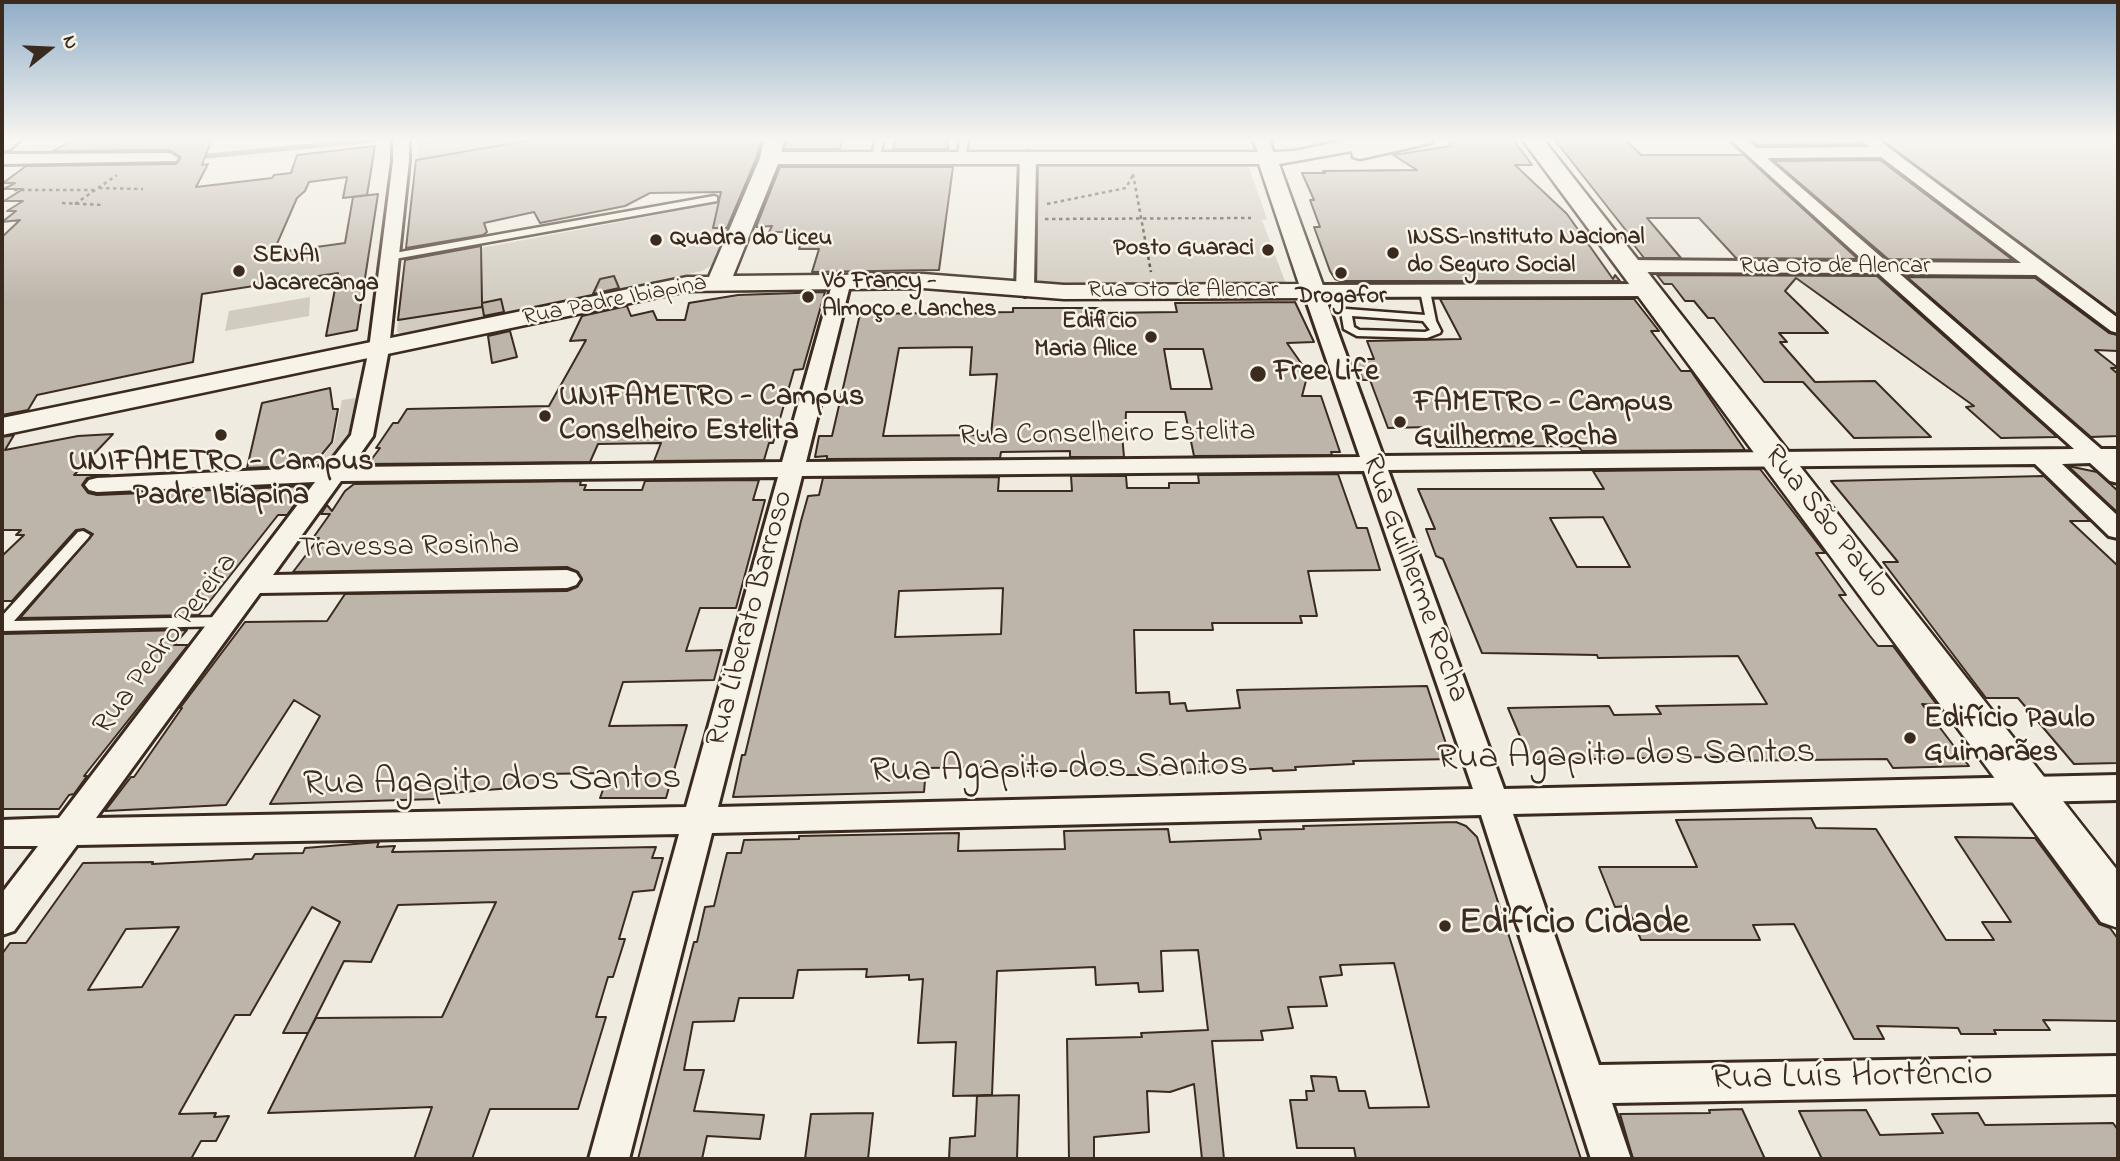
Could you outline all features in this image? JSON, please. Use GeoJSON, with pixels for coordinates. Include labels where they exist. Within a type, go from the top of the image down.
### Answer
{"type":"FeatureCollection","features":[{"type":"Feature","properties":{"kind":"main road","name":"Rua São Paulo"},"geometry":{"type":"LineString","coordinates":[[1573,193],[2118,907]]}},
{"type":"Feature","properties":{"kind":"street","name":"Rua Pedro Pereira"},"geometry":{"type":"LineString","coordinates":[[2,920],[362,436],[377,355],[397,193]]}},
{"type":"Feature","properties":{"kind":"street"},"geometry":{"type":"LineString","coordinates":[[719,282],[754,193]]}},
{"type":"Feature","properties":{"kind":"street"},"geometry":{"type":"LineString","coordinates":[[1025,290],[1027,193]]}},
{"type":"Feature","properties":{"kind":"street","name":"Rua Guilherme Rocha"},"geometry":{"type":"LineString","coordinates":[[1279,193],[1492,800],[1611,1159]]}},
{"type":"Feature","properties":{"kind":"street"},"geometry":{"type":"LineString","coordinates":[[1798,193],[1883,269],[2107,456],[2118,476]]}},
{"type":"Feature","properties":{"kind":"street"},"geometry":{"type":"LineString","coordinates":[[1939,193],[2118,327]]}},
{"type":"Feature","properties":{"kind":"street","name":"Rua Oto de Alencar"},"geometry":{"type":"LineString","coordinates":[[719,282],[923,281],[1025,290],[1425,291],[1638,278],[1883,269],[2041,269]]}},
{"type":"Feature","properties":{"kind":"street","name":"Rua Liberato Barroso"},"geometry":{"type":"LineString","coordinates":[[609,1159],[842,281]]}},
{"type":"Feature","properties":{"kind":"street","name":"Rua Padre Ibiapina"},"geometry":{"type":"LineString","coordinates":[[2,427],[692,292],[719,282]]}},
{"type":"Feature","properties":{"kind":"street","name":"Rua Padre Ibiapina"},"geometry":{"type":"LineString","coordinates":[[2,441],[377,355]]}},
{"type":"Feature","properties":{"kind":"street"},"geometry":{"type":"LineString","coordinates":[[2040,456],[2118,530]]}},
{"type":"Feature","properties":{"kind":"street","name":"Rua Conselheiro Estelita"},"geometry":{"type":"LineString","coordinates":[[97,485],[336,474],[2107,456]]}},
{"type":"Feature","properties":{"kind":"street","name":"Travessa Rosinha"},"geometry":{"type":"LineString","coordinates":[[253,584],[567,579]]}},
{"type":"Feature","properties":{"kind":"street","name":"Rua Agapito dos Santos"},"geometry":{"type":"LineString","coordinates":[[2,833],[699,821],[1492,800],[2118,788]]}},
{"type":"Feature","properties":{"kind":"street","name":"Rua Luís Hortêncio"},"geometry":{"type":"LineString","coordinates":[[1585,1084],[2118,1075]]}},
{"type":"Feature","properties":{"kind":"lane"},"geometry":{"type":"LineString","coordinates":[[389,257],[714,199]]}},
{"type":"Feature","properties":{"kind":"lane"},"geometry":{"type":"LineString","coordinates":[[1425,291],[1431,321],[1436,331],[1427,335],[1357,333],[1349,329],[1346,312],[1421,317],[1431,321]]}},
{"type":"Feature","properties":{"kind":"lane"},"geometry":{"type":"LineString","coordinates":[[2,625],[83,535]]}},
{"type":"Feature","properties":{"kind":"lane"},"geometry":{"type":"LineString","coordinates":[[2,625],[224,622]]}},
{"type":"Feature","properties":{"kind":"path"},"geometry":{"type":"LineString","coordinates":[[75,204],[91,193]]}},
{"type":"Feature","properties":{"kind":"path"},"geometry":{"type":"LineString","coordinates":[[1042,205],[1100,193]]}},
{"type":"Feature","properties":{"kind":"path"},"geometry":{"type":"LineString","coordinates":[[1136,193],[1153,283]]}},
{"type":"Feature","properties":{"kind":"path"},"geometry":{"type":"LineString","coordinates":[[62,203],[103,205]]}},
{"type":"Feature","properties":{"kind":"path"},"geometry":{"type":"LineString","coordinates":[[1043,212],[1043,219],[1251,218],[1256,214]]}},
{"type":"Feature","properties":{"kind":"path"},"geometry":{"type":"LineString","coordinates":[[1251,218],[1254,229]]}},
{"type":"Feature","properties":{"kind":"shaded area"},"geometry":{"type":"Polygon","coordinates":[[[1036,193],[1258,193],[1267,219],[1262,220],[1286,284],[1053,287],[1036,279],[1036,193]]]}},
{"type":"Feature","properties":{"kind":"shaded area"},"geometry":{"type":"Polygon","coordinates":[[[1950,193],[2118,193],[2118,317],[1950,193]]]}},
{"type":"Feature","properties":{"kind":"shaded area"},"geometry":{"type":"Polygon","coordinates":[[[737,202],[712,265],[702,271],[402,334],[397,332],[404,265],[411,261],[737,202]]]}},
{"type":"Feature","properties":{"kind":"shaded area"},"geometry":{"type":"Polygon","coordinates":[[[310,297],[309,316],[225,331],[229,311],[310,297]]]}},
{"type":"Feature","properties":{"kind":"shaded area"},"geometry":{"type":"Polygon","coordinates":[[[356,398],[348,434],[321,472],[311,472],[334,442],[342,400],[356,398]]]}},
{"type":"Feature","properties":{"kind":"building"},"geometry":{"type":"Polygon","coordinates":[[[16,193],[303,193],[297,198],[273,253],[345,243],[353,197],[378,194],[357,330],[326,336],[338,273],[202,294],[193,362],[37,395],[28,410],[2,415],[2,237],[20,220],[2,222],[16,211],[7,211],[23,201],[4,201],[16,193]]]}},
{"type":"Feature","properties":{"kind":"building"},"geometry":{"type":"Polygon","coordinates":[[[344,193],[367,193],[367,195],[343,198],[344,193]]]}},
{"type":"Feature","properties":{"kind":"building"},"geometry":{"type":"Polygon","coordinates":[[[412,193],[650,193],[625,206],[540,223],[534,212],[484,223],[487,232],[483,235],[406,248],[412,193]]]}},
{"type":"Feature","properties":{"kind":"building"},"geometry":{"type":"Polygon","coordinates":[[[721,193],[742,193],[727,228],[713,228],[721,193]]]}},
{"type":"Feature","properties":{"kind":"building"},"geometry":{"type":"Polygon","coordinates":[[[770,193],[949,193],[939,270],[812,272],[819,249],[799,249],[804,235],[798,235],[799,232],[769,232],[772,226],[756,227],[770,193]]]}},
{"type":"Feature","properties":{"kind":"building"},"geometry":{"type":"Polygon","coordinates":[[[1311,193],[1545,193],[1567,214],[1613,279],[1615,275],[1620,281],[1340,281],[1335,279],[1330,271],[1314,227],[1320,227],[1310,200],[1314,200],[1311,193]]]}},
{"type":"Feature","properties":{"kind":"building"},"geometry":{"type":"Polygon","coordinates":[[[1597,193],[1786,193],[1858,259],[1736,258],[1699,218],[1647,218],[1681,258],[1644,258],[1627,236],[1628,233],[1597,193]]]}},
{"type":"Feature","properties":{"kind":"building"},"geometry":{"type":"Polygon","coordinates":[[[1811,193],[1924,193],[2013,260],[1888,259],[1811,193]]]}},
{"type":"Feature","properties":{"kind":"building"},"geometry":{"type":"Polygon","coordinates":[[[481,246],[482,303],[501,299],[504,312],[484,316],[482,304],[482,307],[398,320],[405,260],[481,246]]]}},
{"type":"Feature","properties":{"kind":"building"},"geometry":{"type":"Polygon","coordinates":[[[1657,275],[1877,276],[2057,437],[2001,438],[1966,407],[1974,406],[1796,278],[1785,291],[1828,333],[1779,333],[1787,342],[1780,342],[1815,382],[1875,381],[1931,437],[1854,438],[1803,382],[1764,382],[1714,318],[1708,318],[1694,301],[1685,301],[1672,284],[1664,284],[1657,275]]]}},
{"type":"Feature","properties":{"kind":"building"},"geometry":{"type":"Polygon","coordinates":[[[614,276],[619,288],[593,294],[600,279],[614,276]]]}},
{"type":"Feature","properties":{"kind":"building"},"geometry":{"type":"Polygon","coordinates":[[[1907,277],[2035,278],[2109,333],[2118,335],[2118,351],[2095,350],[2118,368],[2111,368],[2118,374],[2118,436],[2091,437],[1907,277]]]}},
{"type":"Feature","properties":{"kind":"building","name":"UNIFAMETRO - Campus Conselheiro Estelita"},"geometry":{"type":"Polygon","coordinates":[[[825,292],[803,369],[794,370],[773,443],[769,443],[764,460],[654,461],[661,443],[598,444],[590,462],[368,464],[393,423],[398,423],[407,409],[549,406],[586,340],[570,341],[582,316],[627,306],[631,316],[653,311],[657,320],[685,320],[689,303],[738,295],[825,292]]]}},
{"type":"Feature","properties":{"kind":"building"},"geometry":{"type":"Polygon","coordinates":[[[1440,299],[1634,299],[1659,331],[1651,331],[1681,371],[1691,371],[1745,450],[1582,451],[1578,446],[1437,447],[1429,427],[1388,428],[1370,380],[1363,380],[1355,359],[1374,359],[1367,341],[1461,339],[1440,299]]]}},
{"type":"Feature","properties":{"kind":"building"},"geometry":{"type":"Polygon","coordinates":[[[1295,302],[1314,342],[1287,343],[1308,373],[1302,396],[1321,396],[1340,452],[1331,452],[1332,455],[1194,456],[1185,412],[1126,412],[1125,434],[1122,434],[1124,457],[1070,457],[1070,451],[1001,452],[1000,458],[815,457],[819,436],[832,436],[860,314],[1013,312],[1013,308],[1100,308],[1100,313],[1177,312],[1175,303],[1295,302]],[[972,347],[899,348],[883,436],[991,435],[997,374],[970,375],[972,347]],[[1164,349],[1171,389],[1212,389],[1203,349],[1164,349]]]}},
{"type":"Feature","properties":{"kind":"building"},"geometry":{"type":"Polygon","coordinates":[[[510,331],[517,357],[492,363],[488,336],[510,331]]]}},
{"type":"Feature","properties":{"kind":"building"},"geometry":{"type":"Polygon","coordinates":[[[330,388],[333,409],[338,409],[332,442],[313,465],[247,468],[262,403],[330,388]]]}},
{"type":"Feature","properties":{"kind":"building"},"geometry":{"type":"Polygon","coordinates":[[[113,434],[74,475],[109,475],[87,478],[82,485],[88,493],[97,495],[308,486],[287,515],[278,515],[199,615],[20,618],[93,534],[84,529],[76,530],[12,601],[2,601],[2,556],[24,535],[16,535],[21,530],[2,530],[2,437],[14,435],[5,450],[78,436],[113,434]]]}},
{"type":"Feature","properties":{"kind":"building"},"geometry":{"type":"Polygon","coordinates":[[[2068,466],[2097,472],[2118,491],[2118,513],[2068,466]]]}},
{"type":"Feature","properties":{"kind":"building"},"geometry":{"type":"Polygon","coordinates":[[[1760,469],[1825,553],[1816,553],[1846,595],[1839,595],[1878,646],[1893,646],[1937,705],[1922,704],[1969,766],[1893,768],[1887,759],[1720,761],[1718,757],[1530,760],[1508,708],[1609,706],[1614,715],[1661,714],[1656,706],[1767,704],[1738,656],[1598,658],[1597,655],[1482,653],[1443,559],[1436,556],[1426,529],[1435,529],[1418,489],[1604,489],[1593,471],[1760,469]],[[1603,517],[1550,518],[1577,567],[1630,567],[1603,517]]]}},
{"type":"Feature","properties":{"kind":"building"},"geometry":{"type":"Polygon","coordinates":[[[1338,474],[1357,528],[1367,528],[1380,570],[1308,571],[1317,616],[1300,616],[1302,623],[1212,623],[1213,630],[1134,630],[1136,693],[1169,692],[1170,704],[1185,703],[1187,711],[1240,708],[1237,690],[1427,686],[1451,759],[1353,761],[1354,764],[1295,767],[1296,770],[1273,771],[1272,768],[1147,775],[995,771],[996,767],[926,768],[924,792],[733,797],[808,496],[819,495],[823,478],[999,477],[998,491],[1072,491],[1071,476],[1126,476],[1127,488],[1169,488],[1169,483],[1199,483],[1198,475],[1338,474]],[[1003,588],[899,591],[895,637],[1001,634],[1003,588]]]}},
{"type":"Feature","properties":{"kind":"building"},"geometry":{"type":"Polygon","coordinates":[[[2044,476],[2090,521],[2070,521],[2118,566],[2118,763],[2074,764],[2018,698],[1986,698],[1883,562],[1898,562],[1831,481],[2044,476]]]}},
{"type":"Feature","properties":{"kind":"building"},"geometry":{"type":"Polygon","coordinates":[[[759,480],[753,500],[765,500],[736,608],[700,608],[686,651],[722,650],[714,680],[623,682],[609,726],[687,725],[666,798],[600,798],[609,773],[541,774],[536,786],[438,794],[436,799],[270,804],[320,716],[294,700],[226,805],[105,811],[131,777],[134,777],[180,708],[245,622],[327,621],[345,594],[567,591],[577,587],[582,580],[578,572],[567,567],[293,572],[319,538],[313,538],[330,514],[321,514],[327,505],[332,511],[345,491],[354,484],[581,481],[580,485],[586,485],[584,490],[642,490],[645,481],[759,480]]]}},
{"type":"Feature","properties":{"kind":"building"},"geometry":{"type":"Polygon","coordinates":[[[187,630],[174,645],[188,645],[84,776],[87,776],[74,794],[69,795],[59,809],[2,809],[2,634],[187,630]]]}},
{"type":"Feature","properties":{"kind":"building"},"geometry":{"type":"Polygon","coordinates":[[[1811,818],[1816,828],[1876,829],[1946,940],[1994,940],[1982,922],[2011,922],[1955,837],[2035,838],[2099,924],[2110,928],[2118,939],[2118,1021],[2043,1020],[2050,1030],[1994,1030],[1996,1034],[1961,1034],[1958,1028],[1877,1026],[1884,1039],[1854,1039],[1794,924],[1753,925],[1760,940],[1641,940],[1627,906],[1615,907],[1599,867],[1697,867],[1676,820],[1811,818]]]}},
{"type":"Feature","properties":{"kind":"building"},"geometry":{"type":"Polygon","coordinates":[[[1456,822],[1466,826],[1477,837],[1581,1159],[1356,1159],[1354,1148],[1297,1148],[1290,1100],[1307,1100],[1306,1091],[1314,1091],[1311,1076],[1336,1077],[1339,1091],[1365,1091],[1369,1108],[1429,1107],[1394,963],[1340,965],[1342,975],[1320,977],[1327,1006],[1288,1007],[1293,1028],[1261,1031],[1263,1040],[1212,1041],[1224,1159],[1202,1159],[1194,1084],[1170,1092],[1147,1091],[1149,1132],[1094,1137],[1094,1159],[1069,1159],[1067,1039],[1142,1037],[1141,1033],[1208,1030],[1198,950],[1161,951],[1163,991],[1139,992],[1138,983],[1096,985],[1095,967],[997,971],[992,1095],[953,1096],[956,1042],[918,1043],[923,979],[909,980],[909,975],[866,977],[867,969],[798,970],[793,998],[739,998],[734,1021],[693,1022],[684,1070],[704,1070],[694,1111],[764,1115],[760,1139],[707,1136],[702,1159],[638,1159],[705,907],[714,906],[727,853],[741,853],[744,840],[799,839],[799,836],[959,833],[958,851],[1065,849],[1064,831],[1168,829],[1170,842],[1261,839],[1259,830],[1304,829],[1303,826],[1456,822]]]}},
{"type":"Feature","properties":{"kind":"building"},"geometry":{"type":"Polygon","coordinates":[[[379,842],[377,847],[395,846],[392,852],[656,847],[652,858],[663,858],[654,890],[633,892],[619,939],[625,939],[613,977],[608,977],[596,1017],[606,1017],[578,1109],[490,1109],[472,1159],[414,1159],[432,1107],[268,1113],[308,1033],[283,1033],[340,922],[312,907],[250,1015],[235,1015],[179,1114],[216,1113],[214,1117],[229,1116],[216,1141],[201,1141],[191,1159],[2,1159],[2,954],[10,943],[26,943],[83,863],[153,862],[152,864],[252,859],[255,854],[303,853],[305,848],[379,842]],[[496,902],[398,905],[371,962],[344,961],[308,1033],[316,1018],[442,1017],[496,902]],[[179,927],[126,929],[88,990],[142,987],[179,927]]]}},
{"type":"Feature","properties":{"kind":"building"},"geometry":{"type":"Polygon","coordinates":[[[1019,1095],[1017,1159],[949,1159],[950,1138],[975,1136],[977,1096],[1019,1095]]]}},
{"type":"Feature","properties":{"kind":"building"},"geometry":{"type":"Polygon","coordinates":[[[1742,1109],[1765,1159],[1633,1159],[1620,1114],[1710,1113],[1709,1110],[1742,1109]]]}},
{"type":"Feature","properties":{"kind":"building"},"geometry":{"type":"Polygon","coordinates":[[[1866,1110],[1880,1135],[1943,1133],[1932,1114],[1978,1113],[1985,1125],[2113,1123],[2118,1130],[2118,1159],[1822,1159],[1799,1111],[1866,1110]]]}},
{"type":"Feature","properties":{"kind":"building"},"geometry":{"type":"Polygon","coordinates":[[[873,1113],[868,1159],[805,1159],[811,1114],[873,1113]]]}},
{"type":"Feature","properties":{"kind":"place","name":"Quadra do Liceu"},"geometry":{"type":"Point","coordinates":[656,240]}},
{"type":"Feature","properties":{"kind":"place","name":"Posto Guaraci"},"geometry":{"type":"Point","coordinates":[1268,250]}},
{"type":"Feature","properties":{"kind":"place","name":"INSS-Instituto Nacional do Seguro Social"},"geometry":{"type":"Point","coordinates":[1393,253]}},
{"type":"Feature","properties":{"kind":"place","name":"SENAI Jacarecanga"},"geometry":{"type":"Point","coordinates":[239,271]}},
{"type":"Feature","properties":{"kind":"place","name":"Drogafor"},"geometry":{"type":"Point","coordinates":[1341,273]}},
{"type":"Feature","properties":{"kind":"place","name":"Vó Francy - Almoço e Lanches"},"geometry":{"type":"Point","coordinates":[808,297]}},
{"type":"Feature","properties":{"kind":"place","name":"Edificio Maria Alice"},"geometry":{"type":"Point","coordinates":[1151,337]}},
{"type":"Feature","properties":{"kind":"place","name":"Free Life"},"geometry":{"type":"Point","coordinates":[1258,374]}},
{"type":"Feature","properties":{"kind":"place","name":"UNIFAMETRO - Campus Conselheiro Estelita"},"geometry":{"type":"Point","coordinates":[545,416]}},
{"type":"Feature","properties":{"kind":"place","name":"FAMETRO - Campus Guilherme Rocha"},"geometry":{"type":"Point","coordinates":[1400,422]}},
{"type":"Feature","properties":{"kind":"place","name":"UNIFAMETRO - Campus Padre Ibiapina"},"geometry":{"type":"Point","coordinates":[221,435]}},
{"type":"Feature","properties":{"kind":"place","name":"Edifício Paulo Guimarães"},"geometry":{"type":"Point","coordinates":[1910,738]}},
{"type":"Feature","properties":{"kind":"place","name":"Edifício Cidade"},"geometry":{"type":"Point","coordinates":[1445,926]}}]}
